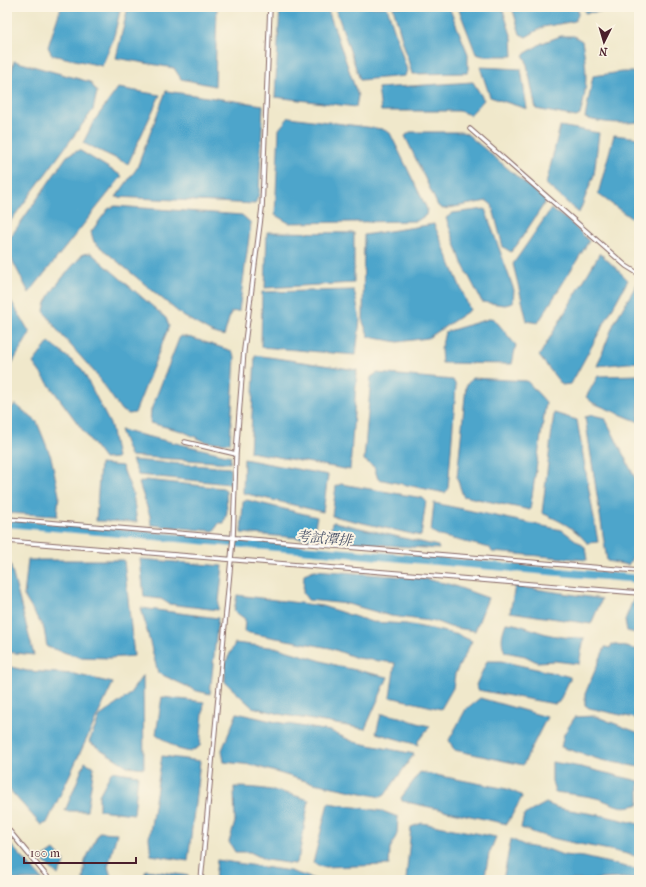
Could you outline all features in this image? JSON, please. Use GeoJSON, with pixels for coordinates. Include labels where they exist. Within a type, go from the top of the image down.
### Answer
{"type":"FeatureCollection","features":[{"type":"Feature","properties":{"kind":"lane"},"geometry":{"type":"LineString","coordinates":[[201,880],[230,559],[233,540],[236,454],[244,350],[262,208],[270,7]]}},
{"type":"Feature","properties":{"kind":"lane"},"geometry":{"type":"LineString","coordinates":[[470,129],[626,266],[639,274]]}},
{"type":"Feature","properties":{"kind":"lane"},"geometry":{"type":"LineString","coordinates":[[185,442],[236,454]]}},
{"type":"Feature","properties":{"kind":"lane"},"geometry":{"type":"LineString","coordinates":[[7,519],[233,540],[639,571]]}},
{"type":"Feature","properties":{"kind":"lane"},"geometry":{"type":"LineString","coordinates":[[7,542],[639,593]]}},
{"type":"Feature","properties":{"kind":"lane"},"geometry":{"type":"LineString","coordinates":[[7,828],[50,880]]}},
{"type":"Feature","properties":{"kind":"water"},"geometry":{"type":"Polygon","coordinates":[[[61,7],[121,7],[113,40],[102,66],[52,55],[48,47],[61,7]]]}},
{"type":"Feature","properties":{"kind":"water"},"geometry":{"type":"Polygon","coordinates":[[[128,7],[217,7],[215,86],[181,79],[174,68],[116,58],[128,7]]]}},
{"type":"Feature","properties":{"kind":"water"},"geometry":{"type":"Polygon","coordinates":[[[280,7],[327,7],[358,96],[356,107],[275,97],[280,7]]]}},
{"type":"Feature","properties":{"kind":"water"},"geometry":{"type":"Polygon","coordinates":[[[335,7],[387,7],[407,70],[405,76],[360,80],[335,7]]]}},
{"type":"Feature","properties":{"kind":"water"},"geometry":{"type":"Polygon","coordinates":[[[393,7],[449,7],[468,54],[468,73],[412,74],[393,7]]]}},
{"type":"Feature","properties":{"kind":"water"},"geometry":{"type":"Polygon","coordinates":[[[458,7],[502,7],[512,38],[513,56],[483,56],[476,54],[458,7]]]}},
{"type":"Feature","properties":{"kind":"water"},"geometry":{"type":"Polygon","coordinates":[[[512,7],[578,7],[578,15],[575,21],[543,27],[526,37],[520,34],[512,7]]]}},
{"type":"Feature","properties":{"kind":"water"},"geometry":{"type":"Polygon","coordinates":[[[584,7],[639,7],[639,8],[585,13],[584,7]]]}},
{"type":"Feature","properties":{"kind":"water"},"geometry":{"type":"Polygon","coordinates":[[[561,36],[574,36],[582,41],[586,78],[583,106],[580,115],[576,117],[536,109],[526,60],[523,55],[542,43],[561,36]]]}},
{"type":"Feature","properties":{"kind":"water"},"geometry":{"type":"Polygon","coordinates":[[[14,61],[90,82],[97,92],[93,110],[7,226],[7,94],[14,61]]]}},
{"type":"Feature","properties":{"kind":"water"},"geometry":{"type":"Polygon","coordinates":[[[480,67],[521,69],[527,109],[490,97],[480,67]]]}},
{"type":"Feature","properties":{"kind":"water"},"geometry":{"type":"Polygon","coordinates":[[[633,72],[638,75],[639,122],[612,123],[585,118],[593,76],[633,72]]]}},
{"type":"Feature","properties":{"kind":"water"},"geometry":{"type":"Polygon","coordinates":[[[473,82],[484,100],[470,115],[459,111],[381,111],[378,88],[473,82]]]}},
{"type":"Feature","properties":{"kind":"water"},"geometry":{"type":"Polygon","coordinates":[[[118,88],[160,95],[128,164],[83,143],[94,121],[118,88]]]}},
{"type":"Feature","properties":{"kind":"water"},"geometry":{"type":"Polygon","coordinates":[[[166,91],[263,105],[259,194],[255,204],[116,197],[137,168],[166,91]]]}},
{"type":"Feature","properties":{"kind":"water"},"geometry":{"type":"Polygon","coordinates":[[[289,117],[382,129],[390,133],[427,209],[426,215],[417,221],[289,223],[275,215],[279,129],[289,117]]]}},
{"type":"Feature","properties":{"kind":"water"},"geometry":{"type":"Polygon","coordinates":[[[560,126],[599,133],[594,175],[579,213],[546,184],[560,126]]]}},
{"type":"Feature","properties":{"kind":"water"},"geometry":{"type":"Polygon","coordinates":[[[410,132],[462,132],[467,134],[546,201],[511,252],[503,247],[492,205],[487,201],[443,209],[438,206],[405,136],[410,132]]]}},
{"type":"Feature","properties":{"kind":"water"},"geometry":{"type":"Polygon","coordinates":[[[614,135],[639,138],[639,224],[598,194],[614,135]]]}},
{"type":"Feature","properties":{"kind":"water"},"geometry":{"type":"Polygon","coordinates":[[[79,150],[122,176],[29,293],[7,250],[7,242],[67,156],[79,150]]]}},
{"type":"Feature","properties":{"kind":"water"},"geometry":{"type":"Polygon","coordinates":[[[115,206],[242,215],[251,223],[239,311],[231,312],[224,336],[211,332],[183,316],[94,242],[91,232],[108,209],[115,206]]]}},
{"type":"Feature","properties":{"kind":"water"},"geometry":{"type":"Polygon","coordinates":[[[485,209],[514,290],[513,303],[505,305],[482,302],[462,263],[446,218],[453,213],[485,209]]]}},
{"type":"Feature","properties":{"kind":"water"},"geometry":{"type":"Polygon","coordinates":[[[551,209],[570,222],[589,241],[538,323],[527,321],[513,264],[551,209]]]}},
{"type":"Feature","properties":{"kind":"water"},"geometry":{"type":"Polygon","coordinates":[[[434,224],[470,310],[428,338],[398,342],[369,337],[363,322],[364,235],[434,224]]]}},
{"type":"Feature","properties":{"kind":"water"},"geometry":{"type":"Polygon","coordinates":[[[267,232],[354,233],[354,283],[265,288],[267,232]]]}},
{"type":"Feature","properties":{"kind":"water"},"geometry":{"type":"Polygon","coordinates":[[[91,253],[166,318],[169,326],[135,413],[129,414],[121,410],[96,374],[58,331],[44,311],[49,296],[60,281],[83,254],[91,253]]]}},
{"type":"Feature","properties":{"kind":"water"},"geometry":{"type":"Polygon","coordinates":[[[600,253],[628,280],[571,384],[562,385],[539,356],[600,253]]]}},
{"type":"Feature","properties":{"kind":"water"},"geometry":{"type":"Polygon","coordinates":[[[638,282],[639,362],[597,366],[614,323],[638,282]]]}},
{"type":"Feature","properties":{"kind":"water"},"geometry":{"type":"Polygon","coordinates":[[[354,290],[360,319],[356,355],[261,347],[262,292],[354,290]]]}},
{"type":"Feature","properties":{"kind":"water"},"geometry":{"type":"Polygon","coordinates":[[[7,294],[30,333],[7,372],[7,294]]]}},
{"type":"Feature","properties":{"kind":"water"},"geometry":{"type":"Polygon","coordinates":[[[492,318],[516,345],[512,364],[442,363],[441,349],[445,332],[492,318]]]}},
{"type":"Feature","properties":{"kind":"water"},"geometry":{"type":"Polygon","coordinates":[[[180,336],[192,338],[232,351],[235,357],[230,443],[206,442],[182,431],[150,423],[151,410],[180,336]]]}},
{"type":"Feature","properties":{"kind":"water"},"geometry":{"type":"Polygon","coordinates":[[[49,342],[82,369],[111,426],[117,458],[104,459],[33,363],[49,342]]]}},
{"type":"Feature","properties":{"kind":"water"},"geometry":{"type":"Polygon","coordinates":[[[255,355],[357,370],[350,470],[250,452],[255,355]]]}},
{"type":"Feature","properties":{"kind":"water"},"geometry":{"type":"Polygon","coordinates":[[[377,373],[453,380],[456,386],[448,489],[445,493],[378,479],[374,467],[364,460],[371,377],[377,373]]]}},
{"type":"Feature","properties":{"kind":"water"},"geometry":{"type":"Polygon","coordinates":[[[639,375],[639,422],[593,403],[586,397],[598,376],[639,375]]]}},
{"type":"Feature","properties":{"kind":"water"},"geometry":{"type":"Polygon","coordinates":[[[472,378],[527,381],[546,402],[530,510],[463,496],[457,478],[466,386],[472,378]]]}},
{"type":"Feature","properties":{"kind":"water"},"geometry":{"type":"Polygon","coordinates":[[[15,404],[37,422],[51,457],[59,495],[57,516],[7,513],[7,414],[15,404]]]}},
{"type":"Feature","properties":{"kind":"water"},"geometry":{"type":"Polygon","coordinates":[[[554,413],[577,420],[598,542],[587,543],[572,529],[542,513],[554,413]]]}},
{"type":"Feature","properties":{"kind":"water"},"geometry":{"type":"Polygon","coordinates":[[[593,415],[605,418],[635,478],[639,502],[639,547],[628,565],[607,561],[585,417],[593,415]]]}},
{"type":"Feature","properties":{"kind":"water"},"geometry":{"type":"Polygon","coordinates":[[[120,430],[231,456],[230,463],[130,456],[120,430]]]}},
{"type":"Feature","properties":{"kind":"water"},"geometry":{"type":"Polygon","coordinates":[[[244,459],[328,475],[323,512],[243,493],[244,459]]]}},
{"type":"Feature","properties":{"kind":"water"},"geometry":{"type":"Polygon","coordinates":[[[132,460],[230,468],[230,484],[138,475],[132,460]]]}},
{"type":"Feature","properties":{"kind":"water"},"geometry":{"type":"Polygon","coordinates":[[[100,464],[122,466],[133,494],[137,522],[96,521],[100,464]]]}},
{"type":"Feature","properties":{"kind":"water"},"geometry":{"type":"Polygon","coordinates":[[[146,480],[223,488],[226,490],[227,513],[224,523],[219,523],[214,531],[151,525],[150,516],[139,483],[146,480]]]}},
{"type":"Feature","properties":{"kind":"water"},"geometry":{"type":"Polygon","coordinates":[[[341,484],[423,498],[426,501],[421,536],[332,516],[336,486],[341,484]]]}},
{"type":"Feature","properties":{"kind":"water"},"geometry":{"type":"Polygon","coordinates":[[[247,500],[317,517],[312,539],[241,533],[243,502],[247,500]]]}},
{"type":"Feature","properties":{"kind":"water"},"geometry":{"type":"Polygon","coordinates":[[[434,503],[562,530],[585,547],[587,560],[492,552],[490,548],[440,536],[431,531],[434,503]]]}},
{"type":"Feature","properties":{"kind":"water"},"geometry":{"type":"Polygon","coordinates":[[[334,522],[438,546],[439,549],[329,541],[332,523],[334,522]]]}},
{"type":"Feature","properties":{"kind":"water"},"geometry":{"type":"Polygon","coordinates":[[[7,552],[34,655],[7,652],[7,552]]]}},
{"type":"Feature","properties":{"kind":"water"},"geometry":{"type":"Polygon","coordinates":[[[140,559],[223,566],[218,610],[169,604],[161,599],[144,597],[140,559]]]}},
{"type":"Feature","properties":{"kind":"water"},"geometry":{"type":"Polygon","coordinates":[[[28,560],[124,560],[134,656],[109,658],[79,657],[47,647],[44,629],[24,596],[28,560]]]}},
{"type":"Feature","properties":{"kind":"water"},"geometry":{"type":"Polygon","coordinates":[[[314,570],[420,578],[449,584],[488,598],[475,631],[450,627],[437,622],[391,616],[348,604],[308,600],[303,593],[304,574],[314,570]]]}},
{"type":"Feature","properties":{"kind":"water"},"geometry":{"type":"Polygon","coordinates":[[[515,586],[602,599],[591,624],[510,612],[515,586]]]}},
{"type":"Feature","properties":{"kind":"water"},"geometry":{"type":"Polygon","coordinates":[[[237,595],[322,606],[372,622],[406,624],[459,635],[472,641],[455,674],[453,688],[441,709],[390,697],[395,663],[357,658],[330,648],[244,632],[245,619],[234,611],[237,595]]]}},
{"type":"Feature","properties":{"kind":"water"},"geometry":{"type":"Polygon","coordinates":[[[639,599],[639,634],[627,631],[625,620],[633,600],[639,599]]]}},
{"type":"Feature","properties":{"kind":"water"},"geometry":{"type":"Polygon","coordinates":[[[141,608],[218,618],[210,694],[197,691],[158,673],[141,608]]]}},
{"type":"Feature","properties":{"kind":"water"},"geometry":{"type":"Polygon","coordinates":[[[506,623],[553,635],[584,638],[579,664],[555,661],[537,662],[525,656],[505,652],[502,644],[502,638],[506,623]]]}},
{"type":"Feature","properties":{"kind":"water"},"geometry":{"type":"Polygon","coordinates":[[[235,643],[278,648],[342,667],[388,677],[365,729],[284,715],[252,707],[225,682],[225,664],[235,643]]]}},
{"type":"Feature","properties":{"kind":"water"},"geometry":{"type":"Polygon","coordinates":[[[612,644],[639,650],[639,719],[589,708],[585,705],[585,694],[605,647],[610,648],[612,644]]]}},
{"type":"Feature","properties":{"kind":"water"},"geometry":{"type":"Polygon","coordinates":[[[487,661],[501,661],[563,675],[570,677],[570,679],[559,702],[555,704],[478,690],[476,685],[487,661]]]}},
{"type":"Feature","properties":{"kind":"water"},"geometry":{"type":"Polygon","coordinates":[[[7,666],[27,671],[74,674],[113,683],[47,823],[41,825],[7,787],[7,666]]]}},
{"type":"Feature","properties":{"kind":"water"},"geometry":{"type":"Polygon","coordinates":[[[143,675],[144,768],[127,766],[89,742],[100,716],[128,696],[143,675]]]}},
{"type":"Feature","properties":{"kind":"water"},"geometry":{"type":"Polygon","coordinates":[[[162,697],[204,702],[200,746],[190,752],[178,749],[156,734],[162,697]]]}},
{"type":"Feature","properties":{"kind":"water"},"geometry":{"type":"Polygon","coordinates":[[[480,698],[547,717],[523,765],[454,750],[449,740],[466,709],[480,698]]]}},
{"type":"Feature","properties":{"kind":"water"},"geometry":{"type":"Polygon","coordinates":[[[237,713],[276,722],[330,731],[354,742],[414,754],[385,795],[381,797],[309,782],[252,765],[224,762],[222,750],[237,713]]]}},
{"type":"Feature","properties":{"kind":"water"},"geometry":{"type":"Polygon","coordinates":[[[381,714],[393,715],[430,726],[418,741],[418,745],[376,733],[381,714]]]}},
{"type":"Feature","properties":{"kind":"water"},"geometry":{"type":"Polygon","coordinates":[[[595,716],[639,733],[639,767],[601,760],[561,747],[564,734],[575,717],[595,716]]]}},
{"type":"Feature","properties":{"kind":"water"},"geometry":{"type":"Polygon","coordinates":[[[162,756],[200,761],[188,861],[151,855],[149,838],[162,756]]]}},
{"type":"Feature","properties":{"kind":"water"},"geometry":{"type":"Polygon","coordinates":[[[85,762],[94,767],[87,811],[65,811],[85,762]]]}},
{"type":"Feature","properties":{"kind":"water"},"geometry":{"type":"Polygon","coordinates":[[[552,762],[581,767],[639,781],[639,804],[626,807],[617,806],[596,798],[555,792],[552,781],[552,762]]]}},
{"type":"Feature","properties":{"kind":"water"},"geometry":{"type":"Polygon","coordinates":[[[112,771],[138,775],[134,814],[99,810],[99,795],[112,771]]]}},
{"type":"Feature","properties":{"kind":"water"},"geometry":{"type":"Polygon","coordinates":[[[420,772],[507,789],[521,795],[522,797],[507,824],[402,801],[401,798],[420,772]]]}},
{"type":"Feature","properties":{"kind":"water"},"geometry":{"type":"Polygon","coordinates":[[[234,787],[272,790],[309,800],[299,856],[295,864],[266,860],[250,852],[235,852],[229,842],[235,822],[234,787]]]}},
{"type":"Feature","properties":{"kind":"water"},"geometry":{"type":"Polygon","coordinates":[[[328,803],[382,811],[398,817],[397,834],[390,849],[389,865],[322,867],[313,863],[328,803]]]}},
{"type":"Feature","properties":{"kind":"water"},"geometry":{"type":"Polygon","coordinates":[[[546,803],[558,808],[605,816],[639,824],[639,857],[564,841],[521,828],[524,815],[546,803]]]}},
{"type":"Feature","properties":{"kind":"water"},"geometry":{"type":"Polygon","coordinates":[[[422,823],[496,837],[489,854],[484,880],[406,880],[411,827],[422,823]]]}},
{"type":"Feature","properties":{"kind":"water"},"geometry":{"type":"Polygon","coordinates":[[[99,832],[117,833],[108,867],[112,880],[83,880],[85,861],[99,832]]]}},
{"type":"Feature","properties":{"kind":"water"},"geometry":{"type":"Polygon","coordinates":[[[511,839],[526,846],[550,850],[563,855],[584,857],[639,870],[639,880],[622,878],[580,880],[503,880],[511,839]]]}},
{"type":"Feature","properties":{"kind":"water"},"geometry":{"type":"Polygon","coordinates":[[[7,841],[43,880],[7,880],[7,841]]]}},
{"type":"Feature","properties":{"kind":"water"},"geometry":{"type":"Polygon","coordinates":[[[54,850],[65,862],[58,875],[41,859],[54,850]]]}},
{"type":"Feature","properties":{"kind":"water"},"geometry":{"type":"Polygon","coordinates":[[[217,860],[290,871],[317,880],[215,880],[217,860]]]}},
{"type":"Feature","properties":{"kind":"water"},"geometry":{"type":"Polygon","coordinates":[[[146,870],[189,876],[188,880],[143,880],[146,870]]]}},
{"type":"Feature","properties":{"kind":"waterway","name":"考試潭排"},"geometry":{"type":"LineString","coordinates":[[7,523],[639,579]]}}]}
